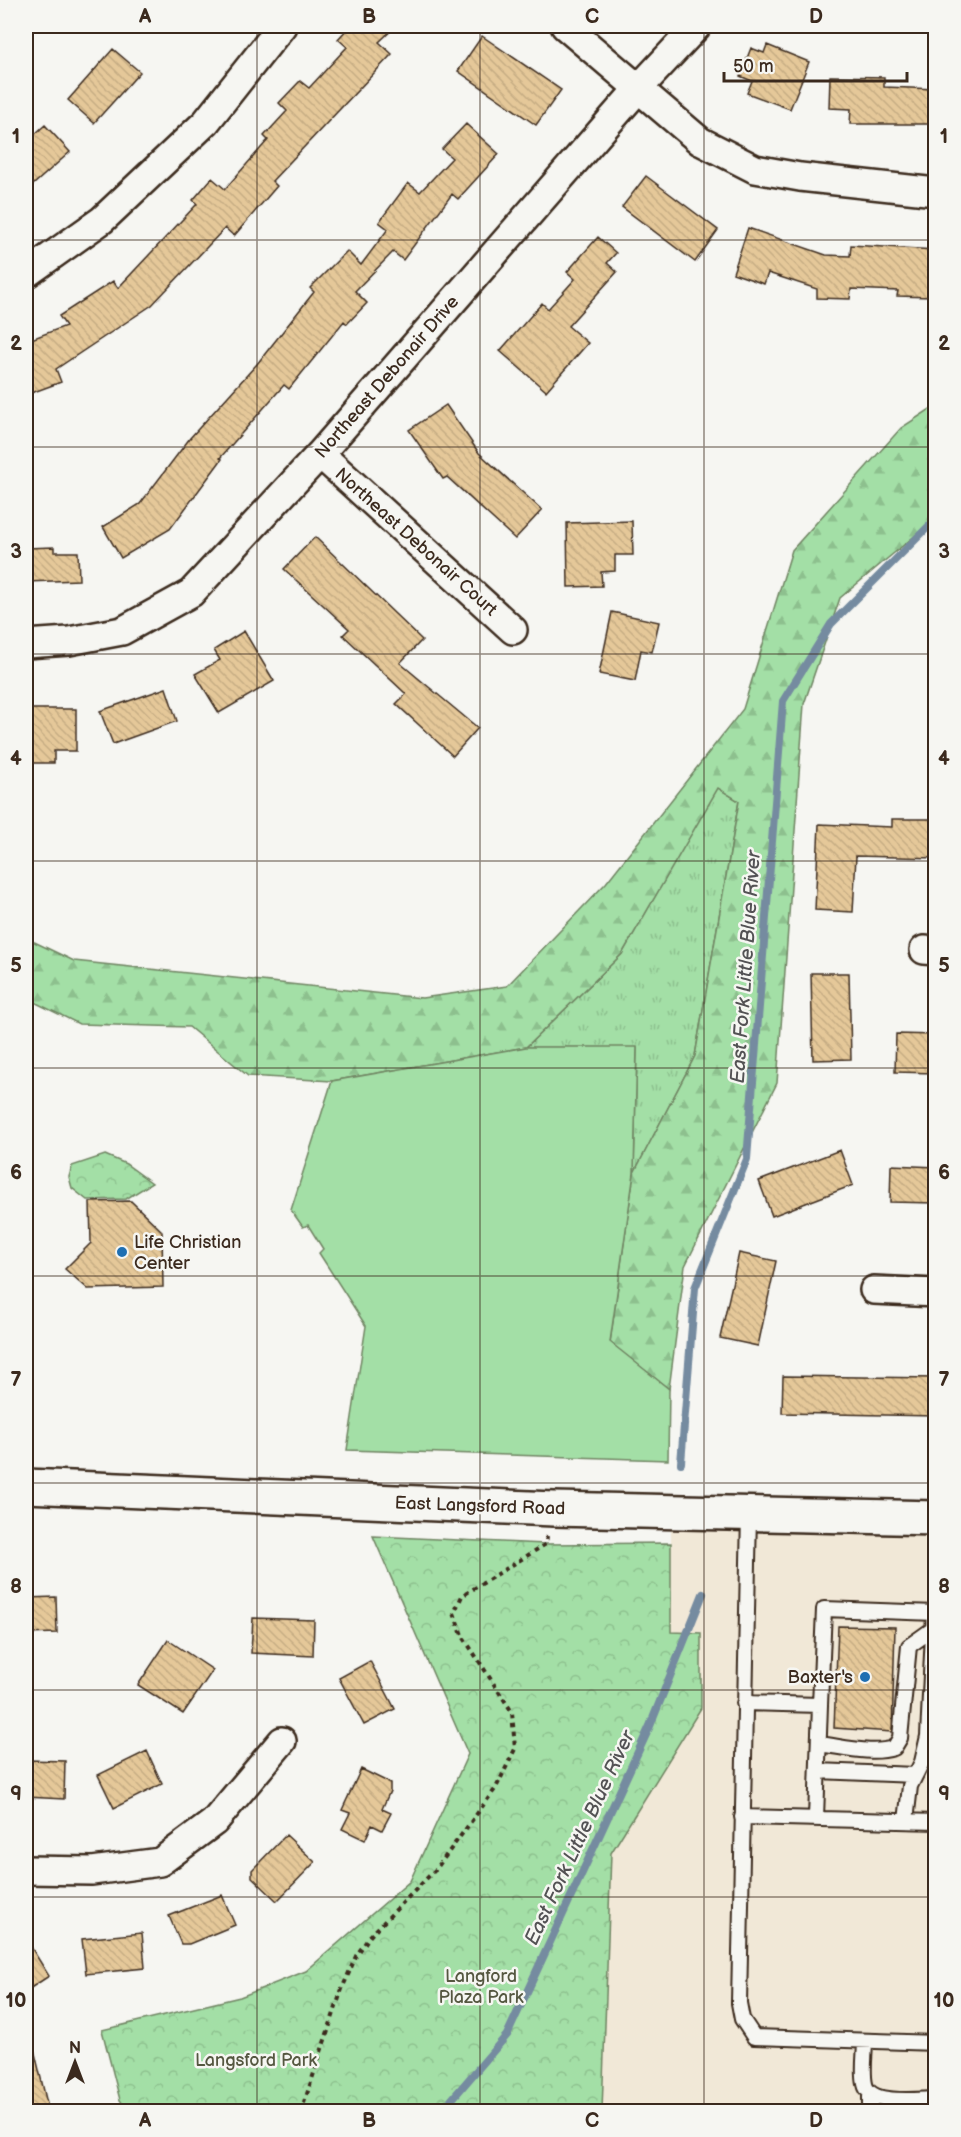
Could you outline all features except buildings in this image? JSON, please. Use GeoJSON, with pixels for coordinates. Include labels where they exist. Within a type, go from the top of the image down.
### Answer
{"type":"FeatureCollection","features":[{"type":"Feature","properties":{"kind":"street"},"geometry":{"type":"LineString","coordinates":[[26,274],[102,220],[206,122],[282,26]]}},
{"type":"Feature","properties":{"kind":"street"},"geometry":{"type":"LineString","coordinates":[[565,26],[637,90],[700,141],[755,169],[800,177],[936,192]]}},
{"type":"Feature","properties":{"kind":"street","name":"Northeast Debonair Drive"},"geometry":{"type":"LineString","coordinates":[[26,644],[69,641],[122,631],[191,593],[320,454],[637,90],[697,26]]}},
{"type":"Feature","properties":{"kind":"street","name":"Northeast Debonair Court"},"geometry":{"type":"LineString","coordinates":[[320,454],[513,630]]}},
{"type":"Feature","properties":{"kind":"street"},"geometry":{"type":"LineString","coordinates":[[874,1290],[936,1293]]}},
{"type":"Feature","properties":{"kind":"street","name":"East Langsford Road"},"geometry":{"type":"LineString","coordinates":[[26,1486],[554,1509],[936,1518]]}},
{"type":"Feature","properties":{"kind":"street"},"geometry":{"type":"LineString","coordinates":[[26,1870],[92,1870],[160,1862],[214,1822],[282,1741]]}},
{"type":"Feature","properties":{"kind":"lane"},"geometry":{"type":"LineString","coordinates":[[749,1514],[739,2003],[747,2030],[754,2037],[936,2043]]}},
{"type":"Feature","properties":{"kind":"lane"},"geometry":{"type":"LineString","coordinates":[[816,1818],[824,1609],[935,1614],[928,1736],[922,1762],[910,1786],[906,1821]]}},
{"type":"Feature","properties":{"kind":"lane"},"geometry":{"type":"LineString","coordinates":[[819,1744],[885,1751],[894,1748],[900,1738],[909,1646],[933,1629]]}},
{"type":"Feature","properties":{"kind":"lane"},"geometry":{"type":"LineString","coordinates":[[744,1702],[820,1705]]}},
{"type":"Feature","properties":{"kind":"lane"},"geometry":{"type":"LineString","coordinates":[[818,1771],[915,1775]]}},
{"type":"Feature","properties":{"kind":"lane"},"geometry":{"type":"LineString","coordinates":[[742,1817],[936,1822]]}},
{"type":"Feature","properties":{"kind":"lane"},"geometry":{"type":"LineString","coordinates":[[865,2041],[865,2086],[870,2093],[879,2099],[936,2099]]}},
{"type":"Feature","properties":{"kind":"lane"},"geometry":{"type":"LineString","coordinates":[[870,2093],[870,2112]]}},
{"type":"Feature","properties":{"kind":"path"},"geometry":{"type":"LineString","coordinates":[[301,2112],[342,1989],[356,1956],[370,1936],[436,1869],[496,1788],[515,1749],[512,1712],[462,1635],[454,1613],[462,1596],[546,1544],[554,1509]]}},
{"type":"Feature","properties":{"kind":"shaded area"},"geometry":{"type":"Polygon","coordinates":[[[671,1528],[935,1536],[935,2111],[602,2112],[611,1853],[701,1708],[671,1633],[671,1528]]]}},
{"type":"Feature","properties":{"kind":"green space"},"geometry":{"type":"Polygon","coordinates":[[[935,406],[935,519],[840,598],[804,704],[777,1083],[685,1266],[669,1389],[610,1343],[634,1173],[695,1056],[739,801],[718,788],[622,954],[526,1047],[332,1081],[248,1076],[189,1027],[79,1024],[26,998],[26,938],[74,961],[422,998],[507,986],[606,883],[743,709],[792,550],[901,428],[935,406]]]}},
{"type":"Feature","properties":{"kind":"green space"},"geometry":{"type":"Polygon","coordinates":[[[717,787],[739,801],[695,1056],[634,1173],[637,1048],[526,1047],[622,954],[717,787]]]}},
{"type":"Feature","properties":{"kind":"green space"},"geometry":{"type":"Polygon","coordinates":[[[526,1047],[637,1047],[634,1173],[610,1342],[669,1389],[668,1460],[347,1450],[366,1326],[319,1253],[323,1249],[308,1225],[303,1227],[291,1210],[332,1081],[526,1047]]]}},
{"type":"Feature","properties":{"kind":"green space"},"geometry":{"type":"Polygon","coordinates":[[[105,1155],[126,1164],[152,1183],[126,1199],[87,1200],[72,1188],[69,1177],[72,1166],[105,1155]]]}},
{"type":"Feature","properties":{"kind":"green space","name":"Langford Plaza Park"},"geometry":{"type":"Polygon","coordinates":[[[373,1536],[546,1544],[671,1543],[671,1632],[701,1633],[701,1708],[611,1853],[602,2111],[128,2111],[120,2100],[102,2030],[240,1997],[306,1971],[410,1881],[468,1754],[373,1536]]]}},
{"type":"Feature","properties":{"kind":"waterway","name":"East Fork Little Blue River"},"geometry":{"type":"LineString","coordinates":[[681,1463],[695,1288],[747,1159],[783,701],[831,624],[936,519]]}},
{"type":"Feature","properties":{"kind":"waterway","name":"East Fork Little Blue River"},"geometry":{"type":"LineString","coordinates":[[441,2112],[507,2035],[650,1726],[703,1594]]}},
{"type":"Feature","properties":{"kind":"place","name":"Life Christian Center"},"geometry":{"type":"Point","coordinates":[122,1252]}},
{"type":"Feature","properties":{"kind":"place","name":"Baxter's"},"geometry":{"type":"Point","coordinates":[865,1677]}},
{"type":"Feature","properties":{"kind":"park label","name":"Langsford Park"},"geometry":{"type":"Point","coordinates":[256,2060]}}]}
